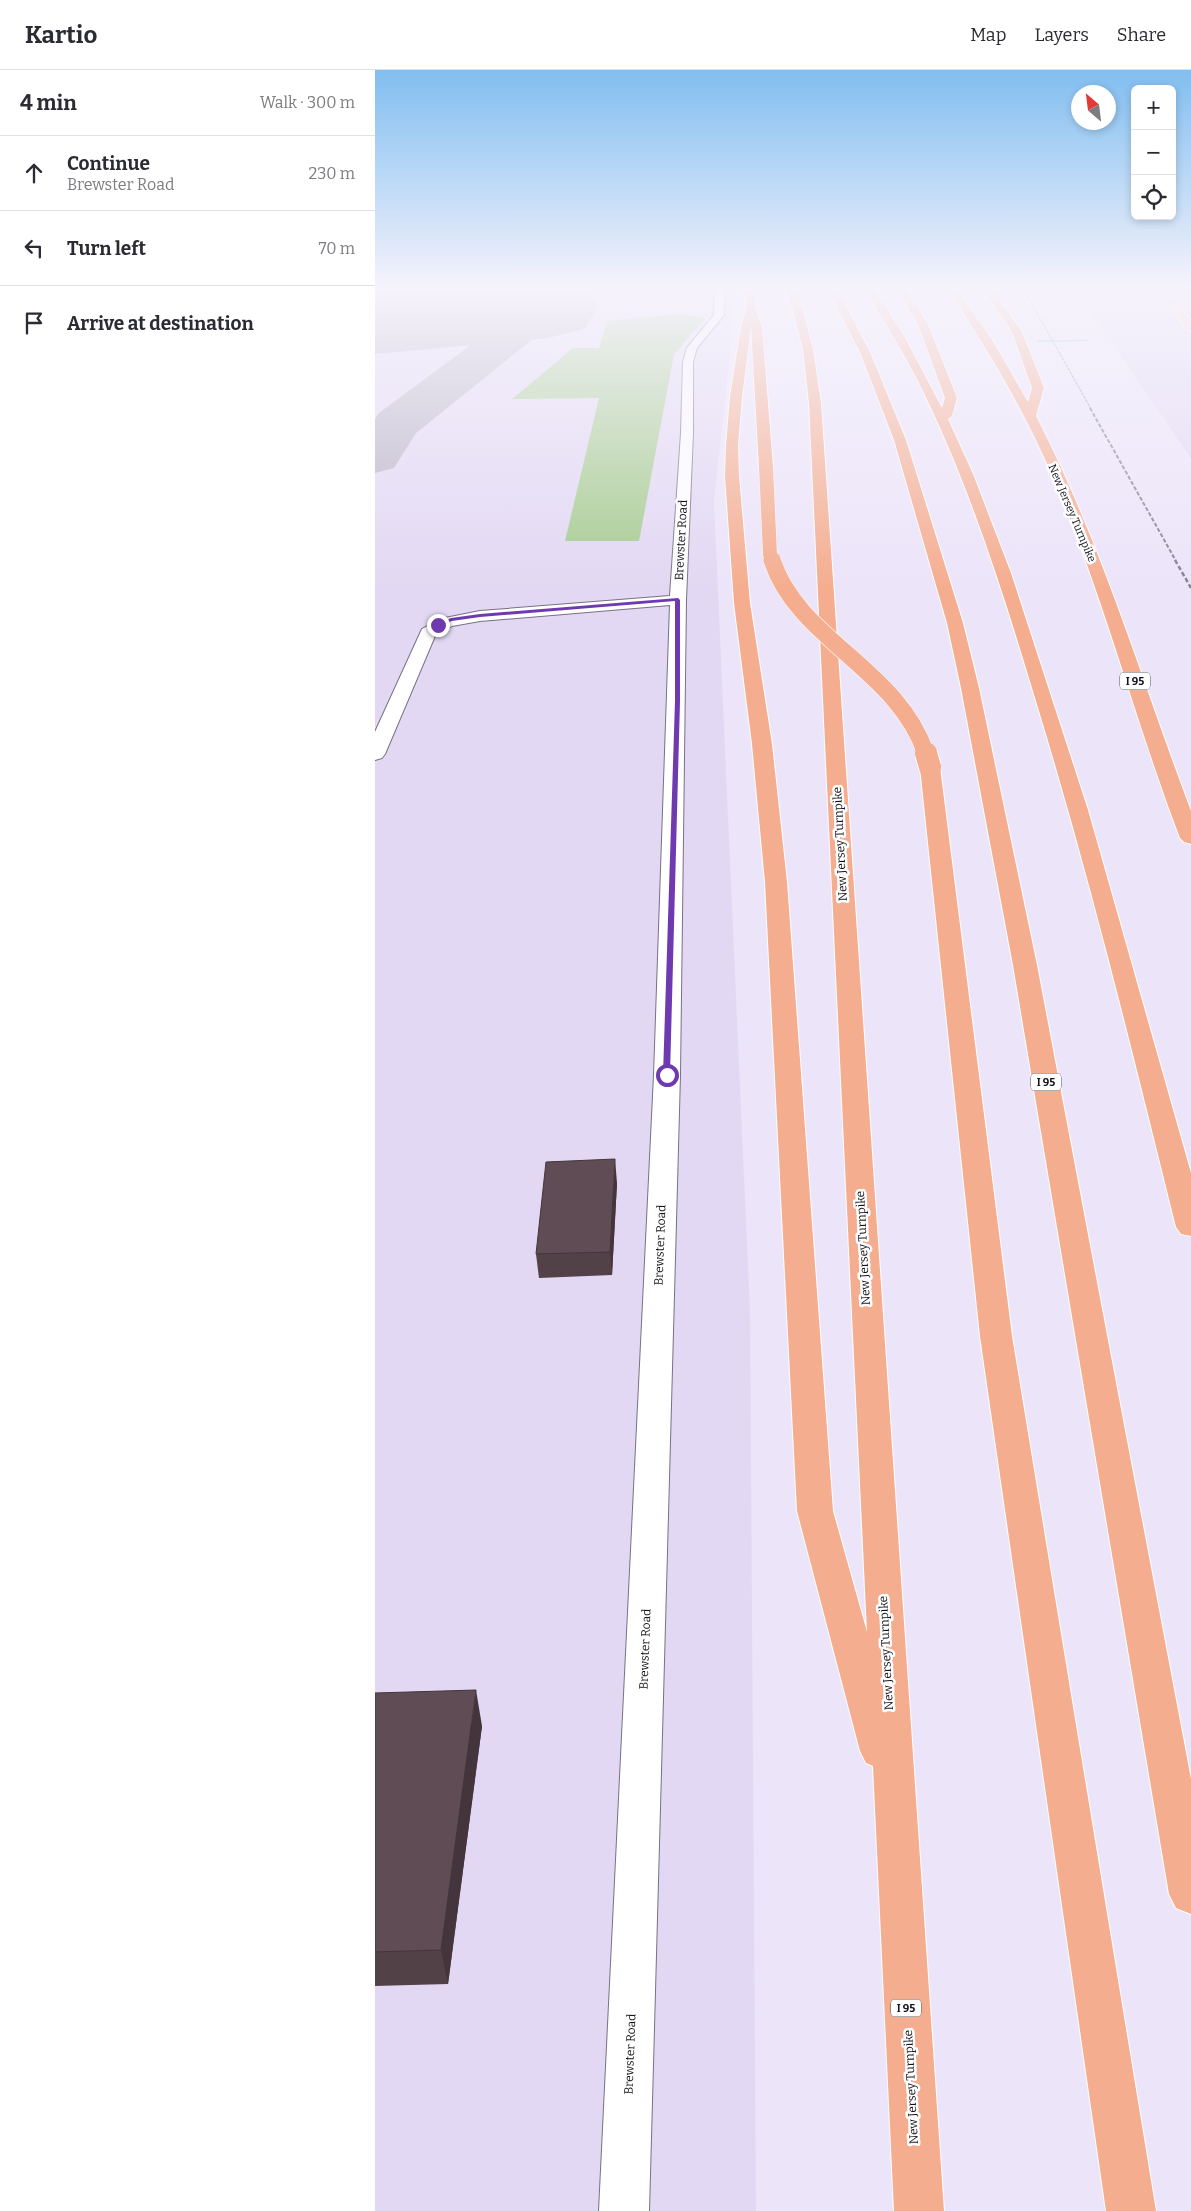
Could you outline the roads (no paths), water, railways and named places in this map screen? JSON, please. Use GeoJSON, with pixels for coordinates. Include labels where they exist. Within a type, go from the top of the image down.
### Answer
{"type":"FeatureCollection","features":[{"type":"Feature","properties":{"kind":"highway"},"geometry":{"type":"LineString","coordinates":[[737,388],[732,446],[732,476],[742,603],[761,744],[776,882],[815,1511],[894,1805]]}},
{"type":"Feature","properties":{"kind":"highway"},"geometry":{"type":"LineString","coordinates":[[761,388],[770,554],[780,582],[797,606],[899,703],[914,724],[927,754],[930,767],[996,1336],[1131,2211]]}},
{"type":"Feature","properties":{"kind":"highway","name":"New Jersey Turnpike"},"geometry":{"type":"LineString","coordinates":[[813,388],[919,2211]]}},
{"type":"Feature","properties":{"kind":"highway","name":"I 95"},"geometry":{"type":"LineString","coordinates":[[879,388],[900,440],[955,623],[968,679],[1025,965],[1191,1894]]}},
{"type":"Feature","properties":{"kind":"highway"},"geometry":{"type":"LineString","coordinates":[[925,388],[944,425],[989,531],[1054,727],[1107,911],[1191,1227]]}},
{"type":"Feature","properties":{"kind":"highway"},"geometry":{"type":"LineString","coordinates":[[944,425],[951,398],[947,388]]}},
{"type":"Feature","properties":{"kind":"highway","name":"New Jersey Turnpike"},"geometry":{"type":"LineString","coordinates":[[1014,388],[1030,416],[1079,524],[1191,838]]}},
{"type":"Feature","properties":{"kind":"highway"},"geometry":{"type":"LineString","coordinates":[[1030,416],[1038,388]]}},
{"type":"Feature","properties":{"kind":"street","name":"Brewster Road"},"geometry":{"type":"LineString","coordinates":[[624,2211],[667,1075],[678,600],[687,433],[687,388]]}},
{"type":"Feature","properties":{"kind":"street"},"geometry":{"type":"LineString","coordinates":[[375,754],[428,633],[438,625],[451,620],[480,616],[678,600]]}},
{"type":"Feature","properties":{"kind":"railway"},"geometry":{"type":"LineString","coordinates":[[1079,388],[1091,409]]}},
{"type":"Feature","properties":{"kind":"railway"},"geometry":{"type":"LineString","coordinates":[[1090,408],[1176,561]]}},
{"type":"Feature","properties":{"kind":"railway"},"geometry":{"type":"LineString","coordinates":[[1175,560],[1191,588]]}}]}
